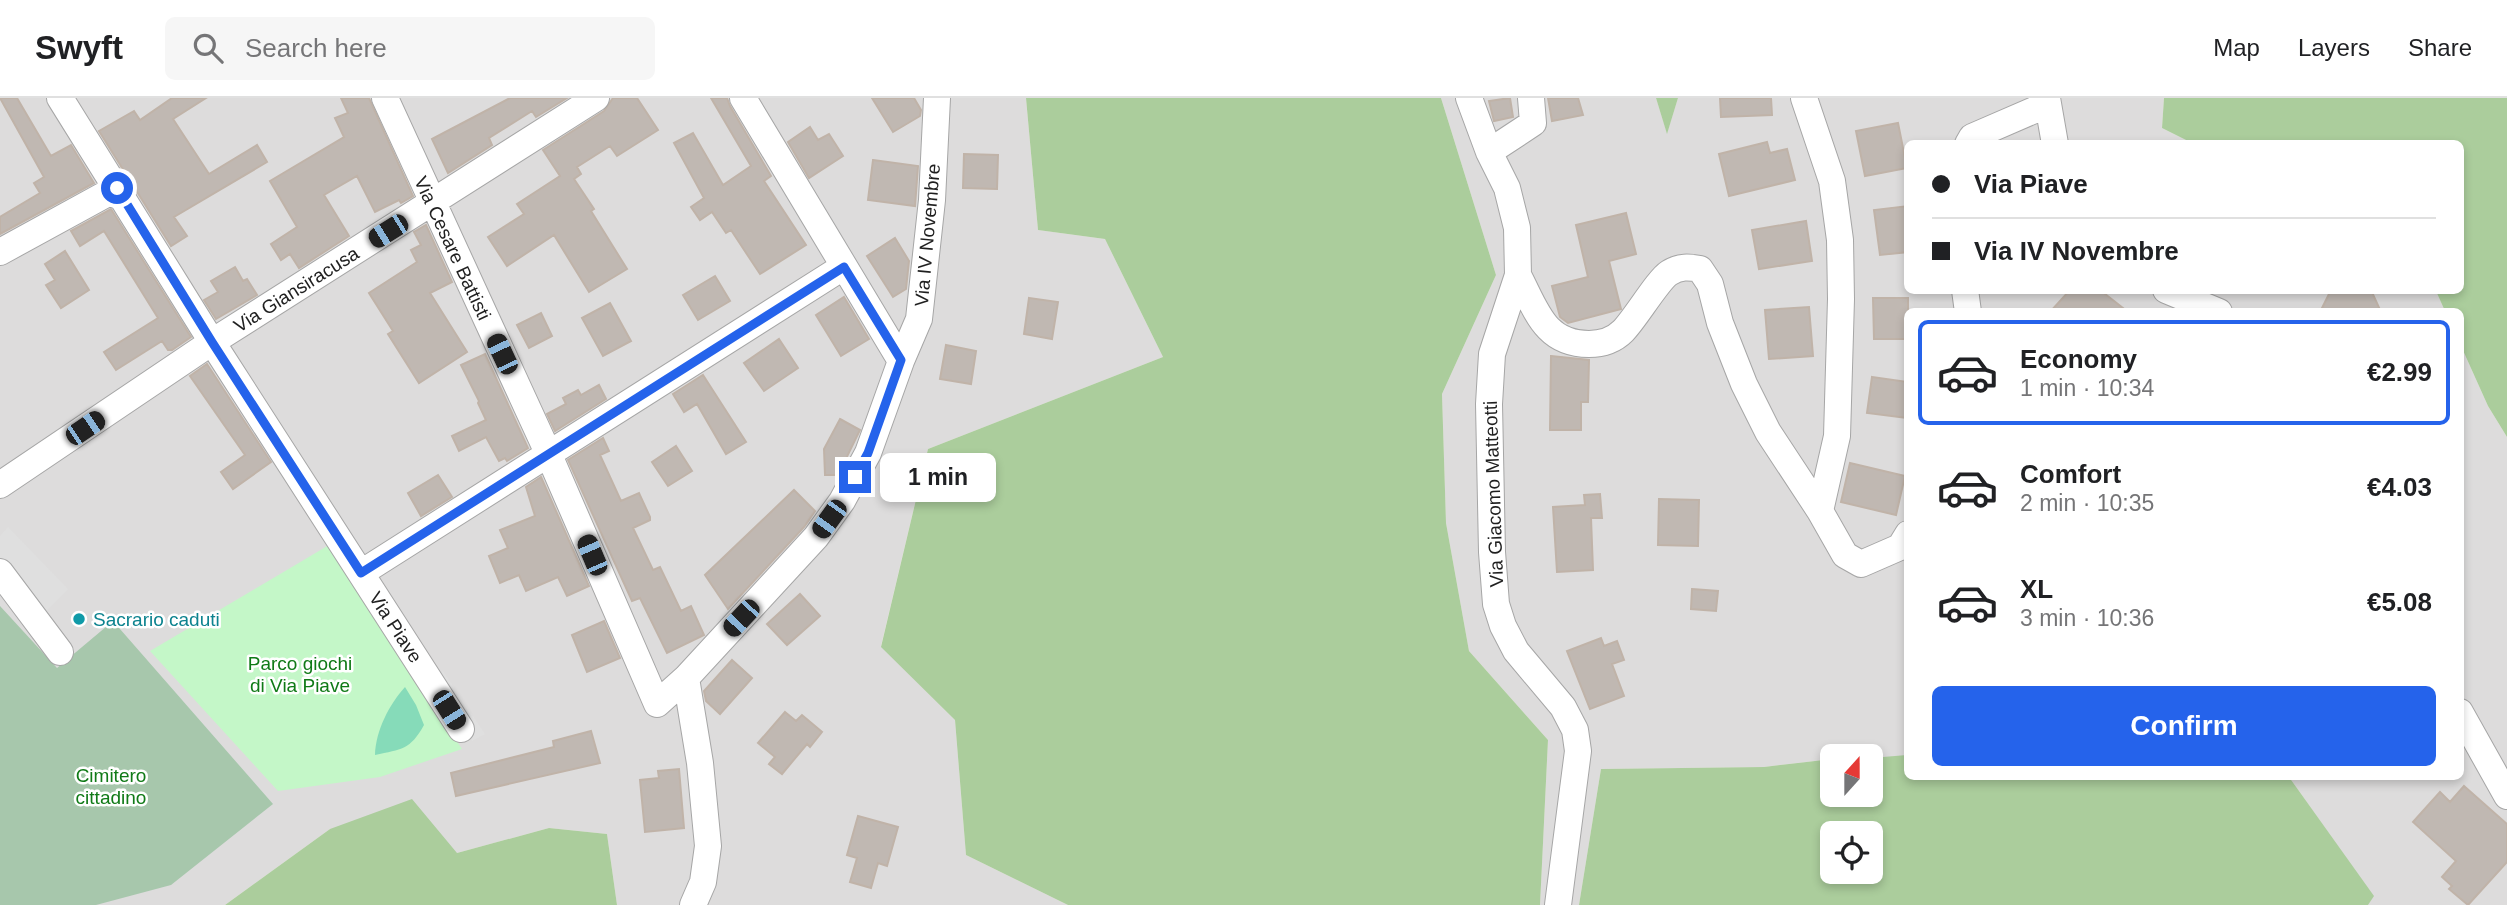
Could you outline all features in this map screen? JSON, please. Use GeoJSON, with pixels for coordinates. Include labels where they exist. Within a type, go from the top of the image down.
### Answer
{"type":"FeatureCollection","features":[{"type":"Feature","properties":{"kind":"street","name":"Via Piave"},"geometry":{"type":"LineString","coordinates":[[60,98],[212,342],[461,729]]}},
{"type":"Feature","properties":{"kind":"street","name":"Via Cesare Battisti"},"geometry":{"type":"LineString","coordinates":[[385,98],[549,455],[657,704]]}},
{"type":"Feature","properties":{"kind":"street","name":"Via Giansiracusa"},"geometry":{"type":"LineString","coordinates":[[0,485],[212,342],[596,98]]}},
{"type":"Feature","properties":{"kind":"street"},"geometry":{"type":"LineString","coordinates":[[743,98],[901,360]]}},
{"type":"Feature","properties":{"kind":"street","name":"Via IV Novembre"},"geometry":{"type":"LineString","coordinates":[[657,704],[686,678],[816,537],[842,500],[868,453],[901,360],[919,319],[932,200],[937,98]]}},
{"type":"Feature","properties":{"kind":"street","name":"Via Giacomo Matteotti"},"geometry":{"type":"LineString","coordinates":[[1469,98],[1489,152],[1507,188],[1517,228],[1518,275],[1492,354],[1489,404],[1492,552],[1496,604],[1503,626],[1516,650],[1563,707],[1575,730],[1578,751],[1558,905]]}},
{"type":"Feature","properties":{"kind":"street"},"geometry":{"type":"LineString","coordinates":[[1489,152],[1533,122],[1531,98]]}},
{"type":"Feature","properties":{"kind":"street"},"geometry":{"type":"LineString","coordinates":[[1804,98],[1832,181],[1840,240],[1837,436],[1820,511]]}},
{"type":"Feature","properties":{"kind":"street"},"geometry":{"type":"LineString","coordinates":[[1970,140],[2046,101],[2054,140]]}},
{"type":"Feature","properties":{"kind":"street"},"geometry":{"type":"LineString","coordinates":[[0,252],[117,188]]}},
{"type":"Feature","properties":{"kind":"street"},"geometry":{"type":"LineString","coordinates":[[361,573],[844,267]]}},
{"type":"Feature","properties":{"kind":"street"},"geometry":{"type":"LineString","coordinates":[[1518,275],[1542,321],[1559,339],[1577,344],[1599,344],[1624,330],[1668,273],[1685,267],[1700,269],[1710,284],[1720,323],[1744,384],[1768,432],[1820,511],[1845,555],[1861,564],[1900,547],[1904,540]]}},
{"type":"Feature","properties":{"kind":"street"},"geometry":{"type":"LineString","coordinates":[[2176,294],[2209,308]]}},
{"type":"Feature","properties":{"kind":"street"},"geometry":{"type":"LineString","coordinates":[[0,572],[60,652]]}},
{"type":"Feature","properties":{"kind":"street"},"geometry":{"type":"LineString","coordinates":[[686,678],[700,763],[708,846],[703,882],[693,905]]}},
{"type":"Feature","properties":{"kind":"street"},"geometry":{"type":"LineString","coordinates":[[2464,719],[2507,796]]}},
{"type":"Feature","properties":{"kind":"shaded area"},"geometry":{"type":"Polygon","coordinates":[[[0,98],[1026,98],[1038,230],[1105,239],[1163,357],[928,449],[881,646],[955,720],[966,855],[1068,905],[617,905],[607,834],[549,828],[457,853],[330,829],[225,905],[0,905],[0,98]]]}},
{"type":"Feature","properties":{"kind":"shaded area"},"geometry":{"type":"Polygon","coordinates":[[[1441,98],[1656,98],[1667,133],[1678,98],[2164,98],[2162,128],[2186,140],[1904,140],[1904,294],[2438,294],[2444,308],[1904,308],[1904,756],[1883,758],[1883,744],[1820,744],[1820,760],[1764,767],[1601,769],[1579,905],[1540,905],[1548,740],[1469,651],[1446,523],[1442,394],[1496,275],[1441,98]]]}},
{"type":"Feature","properties":{"kind":"shaded area"},"geometry":{"type":"Polygon","coordinates":[[[2464,353],[2488,406],[2507,437],[2507,905],[2368,905],[2373,896],[2291,780],[2464,780],[2464,353]]]}},
{"type":"Feature","properties":{"kind":"shaded area"},"geometry":{"type":"Polygon","coordinates":[[[8,527],[68,589],[44,613],[0,561],[0,536],[8,527]]]}},
{"type":"Feature","properties":{"kind":"shaded area"},"geometry":{"type":"Polygon","coordinates":[[[443,671],[485,734],[472,741],[433,677],[443,671]]]}},
{"type":"Feature","properties":{"kind":"green space"},"geometry":{"type":"Polygon","coordinates":[[[1026,98],[1441,98],[1496,275],[1442,394],[1446,523],[1469,651],[1548,740],[1540,905],[1068,905],[966,855],[955,720],[881,647],[928,449],[1163,357],[1105,239],[1038,230],[1026,98]]]}},
{"type":"Feature","properties":{"kind":"green space"},"geometry":{"type":"Polygon","coordinates":[[[1656,98],[1678,98],[1667,134],[1656,98]]]}},
{"type":"Feature","properties":{"kind":"green space"},"geometry":{"type":"Polygon","coordinates":[[[2164,98],[2507,98],[2507,437],[2488,406],[2464,353],[2464,308],[2444,308],[2437,294],[2464,294],[2464,140],[2186,140],[2162,128],[2164,98]]]}},
{"type":"Feature","properties":{"kind":"green space","name":"Parco giochi di Via Piave"},"geometry":{"type":"Polygon","coordinates":[[[329,545],[462,749],[380,777],[278,791],[150,651],[329,545]]]}},
{"type":"Feature","properties":{"kind":"green space","name":"Cimitero cittadino"},"geometry":{"type":"Polygon","coordinates":[[[0,606],[57,668],[113,621],[273,804],[171,885],[96,905],[0,905],[0,606]]]}},
{"type":"Feature","properties":{"kind":"green space"},"geometry":{"type":"Polygon","coordinates":[[[405,687],[424,725],[409,744],[375,755],[384,718],[405,687]]]}},
{"type":"Feature","properties":{"kind":"green space"},"geometry":{"type":"Polygon","coordinates":[[[1904,755],[1904,780],[2291,780],[2374,896],[2368,905],[1579,905],[1601,769],[1764,767],[1820,760],[1820,807],[1883,807],[1883,757],[1904,755]]]}},
{"type":"Feature","properties":{"kind":"green space"},"geometry":{"type":"Polygon","coordinates":[[[412,799],[457,853],[549,828],[607,834],[617,905],[225,905],[330,829],[412,799]]]}},
{"type":"Feature","properties":{"kind":"building"},"geometry":{"type":"Polygon","coordinates":[[[0,98],[17,98],[51,156],[71,145],[94,183],[0,234],[0,217],[40,193],[34,183],[44,177],[0,98]]]}},
{"type":"Feature","properties":{"kind":"building"},"geometry":{"type":"Polygon","coordinates":[[[172,98],[206,98],[173,119],[209,174],[257,145],[267,162],[174,217],[187,236],[171,246],[99,131],[134,111],[140,120],[172,98]]]}},
{"type":"Feature","properties":{"kind":"building"},"geometry":{"type":"Polygon","coordinates":[[[341,98],[369,98],[413,196],[375,212],[357,176],[324,195],[349,236],[299,268],[290,254],[281,260],[271,244],[297,227],[270,181],[344,137],[335,118],[348,113],[341,98]]]}},
{"type":"Feature","properties":{"kind":"building"},"geometry":{"type":"Polygon","coordinates":[[[510,98],[567,98],[536,117],[532,111],[489,138],[492,145],[448,173],[432,139],[510,98]]]}},
{"type":"Feature","properties":{"kind":"building"},"geometry":{"type":"Polygon","coordinates":[[[613,98],[637,98],[658,130],[617,156],[610,146],[577,167],[581,174],[574,179],[627,269],[589,292],[554,235],[507,266],[488,237],[524,214],[517,204],[560,176],[543,150],[604,111],[613,98]]]}},
{"type":"Feature","properties":{"kind":"building"},"geometry":{"type":"Polygon","coordinates":[[[711,98],[727,98],[771,176],[764,181],[806,245],[760,274],[731,230],[726,233],[712,212],[700,220],[691,207],[704,198],[674,143],[693,133],[723,185],[751,166],[711,98]]]}},
{"type":"Feature","properties":{"kind":"building"},"geometry":{"type":"Polygon","coordinates":[[[872,98],[914,98],[921,110],[920,116],[893,132],[872,98]]]}},
{"type":"Feature","properties":{"kind":"building"},"geometry":{"type":"Polygon","coordinates":[[[1510,98],[1513,117],[1494,121],[1489,101],[1510,98]]]}},
{"type":"Feature","properties":{"kind":"building"},"geometry":{"type":"Polygon","coordinates":[[[1548,98],[1578,98],[1583,115],[1552,121],[1548,98]]]}},
{"type":"Feature","properties":{"kind":"building"},"geometry":{"type":"Polygon","coordinates":[[[1720,98],[1771,98],[1772,115],[1721,117],[1720,98]]]}},
{"type":"Feature","properties":{"kind":"building"},"geometry":{"type":"Polygon","coordinates":[[[1898,123],[1904,169],[1865,176],[1856,131],[1898,123]]]}},
{"type":"Feature","properties":{"kind":"building"},"geometry":{"type":"Polygon","coordinates":[[[810,127],[818,140],[829,134],[843,156],[809,178],[788,142],[810,127]]]}},
{"type":"Feature","properties":{"kind":"building"},"geometry":{"type":"Polygon","coordinates":[[[1767,142],[1770,153],[1787,149],[1795,180],[1729,196],[1719,154],[1767,142]]]}},
{"type":"Feature","properties":{"kind":"building"},"geometry":{"type":"Polygon","coordinates":[[[964,154],[998,155],[997,189],[963,188],[964,154]]]}},
{"type":"Feature","properties":{"kind":"building"},"geometry":{"type":"Polygon","coordinates":[[[873,160],[918,166],[915,206],[868,200],[873,160]]]}},
{"type":"Feature","properties":{"kind":"building"},"geometry":{"type":"Polygon","coordinates":[[[1904,206],[1904,252],[1880,255],[1874,210],[1904,206]]]}},
{"type":"Feature","properties":{"kind":"building"},"geometry":{"type":"Polygon","coordinates":[[[111,209],[191,337],[172,350],[168,350],[162,341],[116,370],[104,352],[158,318],[104,231],[80,246],[71,231],[111,209]]]}},
{"type":"Feature","properties":{"kind":"building"},"geometry":{"type":"Polygon","coordinates":[[[1626,213],[1636,254],[1609,261],[1621,309],[1568,323],[1560,317],[1552,286],[1588,277],[1576,225],[1626,213]]]}},
{"type":"Feature","properties":{"kind":"building"},"geometry":{"type":"Polygon","coordinates":[[[1806,221],[1812,261],[1759,269],[1752,230],[1806,221]]]}},
{"type":"Feature","properties":{"kind":"building"},"geometry":{"type":"Polygon","coordinates":[[[426,225],[452,282],[430,293],[467,352],[419,383],[388,334],[393,331],[369,293],[417,262],[411,250],[421,245],[414,232],[426,225]]]}},
{"type":"Feature","properties":{"kind":"building"},"geometry":{"type":"Polygon","coordinates":[[[895,238],[909,261],[906,289],[893,297],[867,256],[895,238]]]}},
{"type":"Feature","properties":{"kind":"building"},"geometry":{"type":"Polygon","coordinates":[[[65,251],[89,290],[61,308],[46,285],[55,280],[45,264],[65,251]]]}},
{"type":"Feature","properties":{"kind":"building"},"geometry":{"type":"Polygon","coordinates":[[[235,267],[243,281],[247,279],[257,295],[216,319],[204,300],[218,292],[211,281],[235,267]]]}},
{"type":"Feature","properties":{"kind":"building"},"geometry":{"type":"Polygon","coordinates":[[[715,276],[730,301],[698,320],[683,295],[715,276]]]}},
{"type":"Feature","properties":{"kind":"building"},"geometry":{"type":"Polygon","coordinates":[[[2066,294],[2105,294],[2123,308],[2054,308],[2066,294]]]}},
{"type":"Feature","properties":{"kind":"building"},"geometry":{"type":"Polygon","coordinates":[[[2329,294],[2373,294],[2379,308],[2322,308],[2329,294]]]}},
{"type":"Feature","properties":{"kind":"building"},"geometry":{"type":"Polygon","coordinates":[[[844,297],[869,339],[841,356],[816,315],[844,297]]]}},
{"type":"Feature","properties":{"kind":"building"},"geometry":{"type":"Polygon","coordinates":[[[1029,298],[1058,302],[1052,339],[1024,334],[1029,298]]]}},
{"type":"Feature","properties":{"kind":"building"},"geometry":{"type":"Polygon","coordinates":[[[1873,298],[1908,298],[1908,308],[1904,308],[1904,339],[1874,339],[1873,298]]]}},
{"type":"Feature","properties":{"kind":"building"},"geometry":{"type":"Polygon","coordinates":[[[610,303],[631,341],[603,356],[582,318],[610,303]]]}},
{"type":"Feature","properties":{"kind":"building"},"geometry":{"type":"Polygon","coordinates":[[[1809,307],[1813,356],[1769,359],[1765,310],[1809,307]]]}},
{"type":"Feature","properties":{"kind":"building"},"geometry":{"type":"Polygon","coordinates":[[[541,313],[552,336],[529,348],[517,325],[541,313]]]}},
{"type":"Feature","properties":{"kind":"building"},"geometry":{"type":"Polygon","coordinates":[[[779,339],[798,368],[764,391],[744,363],[779,339]]]}},
{"type":"Feature","properties":{"kind":"building"},"geometry":{"type":"Polygon","coordinates":[[[946,345],[976,351],[971,384],[940,379],[946,345]]]}},
{"type":"Feature","properties":{"kind":"building"},"geometry":{"type":"Polygon","coordinates":[[[485,354],[528,448],[507,461],[505,458],[499,461],[486,437],[459,451],[452,436],[486,420],[461,365],[485,354]]]}},
{"type":"Feature","properties":{"kind":"building"},"geometry":{"type":"Polygon","coordinates":[[[1551,356],[1589,360],[1588,402],[1581,402],[1581,430],[1550,430],[1551,356]]]}},
{"type":"Feature","properties":{"kind":"building"},"geometry":{"type":"Polygon","coordinates":[[[207,364],[271,462],[233,489],[221,472],[245,455],[190,376],[207,364]]]}},
{"type":"Feature","properties":{"kind":"building"},"geometry":{"type":"Polygon","coordinates":[[[703,375],[746,442],[726,454],[697,404],[684,412],[673,394],[703,375]]]}},
{"type":"Feature","properties":{"kind":"building"},"geometry":{"type":"Polygon","coordinates":[[[1872,377],[1904,381],[1904,418],[1867,413],[1872,377]]]}},
{"type":"Feature","properties":{"kind":"building"},"geometry":{"type":"Polygon","coordinates":[[[599,385],[606,399],[555,431],[547,414],[566,404],[563,398],[578,390],[581,395],[599,385]]]}},
{"type":"Feature","properties":{"kind":"building"},"geometry":{"type":"Polygon","coordinates":[[[840,419],[860,430],[838,475],[825,475],[824,449],[840,419]]]}},
{"type":"Feature","properties":{"kind":"building"},"geometry":{"type":"Polygon","coordinates":[[[603,438],[609,451],[600,455],[621,501],[639,493],[650,517],[650,520],[633,528],[653,570],[660,567],[681,611],[691,606],[704,635],[667,653],[640,598],[632,601],[568,460],[603,438]]]}},
{"type":"Feature","properties":{"kind":"building"},"geometry":{"type":"Polygon","coordinates":[[[676,446],[692,471],[668,486],[652,462],[676,446]]]}},
{"type":"Feature","properties":{"kind":"building"},"geometry":{"type":"Polygon","coordinates":[[[1850,463],[1904,476],[1896,515],[1841,502],[1850,463]]]}},
{"type":"Feature","properties":{"kind":"building"},"geometry":{"type":"Polygon","coordinates":[[[438,475],[452,497],[421,516],[408,493],[438,475]]]}},
{"type":"Feature","properties":{"kind":"building"},"geometry":{"type":"Polygon","coordinates":[[[541,477],[589,586],[567,596],[558,577],[526,591],[519,575],[500,583],[489,556],[508,548],[500,530],[535,516],[526,487],[541,477]]]}},
{"type":"Feature","properties":{"kind":"building"},"geometry":{"type":"Polygon","coordinates":[[[794,490],[815,511],[804,527],[728,609],[705,575],[794,490]]]}},
{"type":"Feature","properties":{"kind":"building"},"geometry":{"type":"Polygon","coordinates":[[[1600,494],[1602,518],[1591,518],[1593,570],[1557,572],[1553,507],[1585,505],[1584,495],[1600,494]]]}},
{"type":"Feature","properties":{"kind":"building"},"geometry":{"type":"Polygon","coordinates":[[[1659,499],[1699,500],[1698,546],[1658,545],[1659,499]]]}},
{"type":"Feature","properties":{"kind":"building"},"geometry":{"type":"Polygon","coordinates":[[[1692,589],[1718,591],[1716,611],[1691,609],[1692,589]]]}},
{"type":"Feature","properties":{"kind":"building"},"geometry":{"type":"Polygon","coordinates":[[[800,594],[820,616],[787,645],[767,624],[800,594]]]}},
{"type":"Feature","properties":{"kind":"building"},"geometry":{"type":"Polygon","coordinates":[[[604,621],[620,658],[587,672],[572,635],[604,621]]]}},
{"type":"Feature","properties":{"kind":"building"},"geometry":{"type":"Polygon","coordinates":[[[1601,638],[1604,646],[1617,641],[1624,660],[1612,664],[1624,696],[1590,709],[1567,651],[1601,638]]]}},
{"type":"Feature","properties":{"kind":"building"},"geometry":{"type":"Polygon","coordinates":[[[732,660],[752,678],[720,714],[706,701],[704,691],[732,660]]]}},
{"type":"Feature","properties":{"kind":"building"},"geometry":{"type":"Polygon","coordinates":[[[785,712],[796,721],[802,715],[822,732],[810,747],[807,744],[782,774],[769,764],[775,757],[758,743],[785,712]]]}},
{"type":"Feature","properties":{"kind":"building"},"geometry":{"type":"Polygon","coordinates":[[[591,731],[600,763],[456,796],[451,773],[554,747],[553,741],[591,731]]]}},
{"type":"Feature","properties":{"kind":"building"},"geometry":{"type":"Polygon","coordinates":[[[679,769],[684,828],[645,832],[640,780],[659,778],[658,771],[679,769]]]}},
{"type":"Feature","properties":{"kind":"building"},"geometry":{"type":"Polygon","coordinates":[[[2464,786],[2507,824],[2507,862],[2468,905],[2449,889],[2452,886],[2442,877],[2456,861],[2413,822],[2440,792],[2450,802],[2464,786]]]}},
{"type":"Feature","properties":{"kind":"building"},"geometry":{"type":"Polygon","coordinates":[[[858,816],[898,827],[887,866],[878,863],[871,888],[850,882],[857,858],[847,855],[858,816]]]}},
{"type":"Feature","properties":{"kind":"place","name":"Sacrario caduti"},"geometry":{"type":"Point","coordinates":[79,619]}},
{"type":"Feature","properties":{"kind":"route"},"geometry":{"type":"LineString","coordinates":[[117,188],[212,342],[361,573],[844,267],[901,360],[868,453],[855,477]]}}]}
